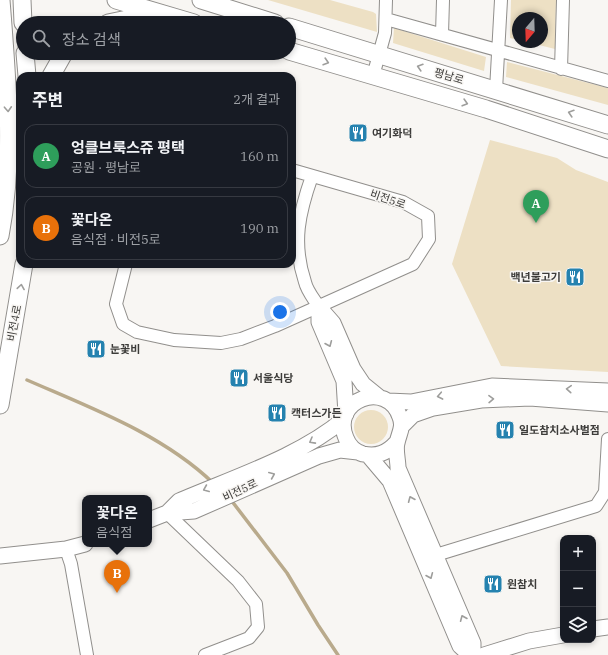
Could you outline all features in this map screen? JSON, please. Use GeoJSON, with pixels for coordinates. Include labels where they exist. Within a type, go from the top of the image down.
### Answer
{"type":"FeatureCollection","features":[{"type":"Feature","properties":{"kind":"main road"},"geometry":{"type":"LineString","coordinates":[[0,236],[8,185],[10,144],[1,0]]}},
{"type":"Feature","properties":{"kind":"main road"},"geometry":{"type":"LineString","coordinates":[[22,0],[23,16]]}},
{"type":"Feature","properties":{"kind":"main road"},"geometry":{"type":"LineString","coordinates":[[116,0],[170,16]]}},
{"type":"Feature","properties":{"kind":"main road"},"geometry":{"type":"LineString","coordinates":[[201,0],[252,16]]}},
{"type":"Feature","properties":{"kind":"main road","name":"평남로"},"geometry":{"type":"LineString","coordinates":[[296,29],[608,125]]}},
{"type":"Feature","properties":{"kind":"main road","name":"평남로"},"geometry":{"type":"LineString","coordinates":[[296,53],[486,110],[608,149]]}},
{"type":"Feature","properties":{"kind":"main road"},"geometry":{"type":"LineString","coordinates":[[26,60],[27,72]]}},
{"type":"Feature","properties":{"kind":"main road"},"geometry":{"type":"LineString","coordinates":[[53,72],[60,60]]}},
{"type":"Feature","properties":{"kind":"main road","name":"비전4로"},"geometry":{"type":"LineString","coordinates":[[0,405],[23,268]]}},
{"type":"Feature","properties":{"kind":"street"},"geometry":{"type":"LineString","coordinates":[[373,76],[385,33],[386,0]]}},
{"type":"Feature","properties":{"kind":"street"},"geometry":{"type":"LineString","coordinates":[[442,34],[443,0]]}},
{"type":"Feature","properties":{"kind":"street"},"geometry":{"type":"LineString","coordinates":[[496,90],[500,52],[501,0]]}},
{"type":"Feature","properties":{"kind":"street"},"geometry":{"type":"LineString","coordinates":[[561,69],[563,0]]}},
{"type":"Feature","properties":{"kind":"street"},"geometry":{"type":"LineString","coordinates":[[386,19],[608,81]]}},
{"type":"Feature","properties":{"kind":"street","name":"비전5로"},"geometry":{"type":"LineString","coordinates":[[125,268],[116,304],[123,324],[137,332],[167,339],[201,343],[221,343],[241,339],[319,307],[413,264],[429,239],[428,216],[403,202],[296,171]]}},
{"type":"Feature","properties":{"kind":"street"},"geometry":{"type":"LineString","coordinates":[[312,176],[298,222],[297,248],[305,283],[319,307],[333,323],[353,369],[363,384],[395,408],[400,416],[402,426],[401,435],[396,444],[390,450],[381,454],[363,454]]}},
{"type":"Feature","properties":{"kind":"street"},"geometry":{"type":"LineString","coordinates":[[319,307],[319,322],[344,380],[345,437],[390,481],[473,644],[473,655]]}},
{"type":"Feature","properties":{"kind":"street"},"geometry":{"type":"LineString","coordinates":[[345,416],[351,405],[359,400],[369,397],[410,402],[492,386],[608,391]]}},
{"type":"Feature","properties":{"kind":"street"},"geometry":{"type":"LineString","coordinates":[[402,426],[413,415],[433,408],[481,400],[530,398],[608,404]]}},
{"type":"Feature","properties":{"kind":"street","name":"비전5로"},"geometry":{"type":"LineString","coordinates":[[152,519],[167,513],[197,510],[232,486],[329,432],[345,416]]}},
{"type":"Feature","properties":{"kind":"street"},"geometry":{"type":"LineString","coordinates":[[429,557],[596,506],[605,492],[608,439]]}},
{"type":"Feature","properties":{"kind":"street"},"geometry":{"type":"LineString","coordinates":[[396,444],[398,468],[460,646],[470,655]]}},
{"type":"Feature","properties":{"kind":"street","name":"비전5로"},"geometry":{"type":"LineString","coordinates":[[167,513],[184,498],[232,486],[319,456],[340,450],[363,454]]}},
{"type":"Feature","properties":{"kind":"street"},"geometry":{"type":"LineString","coordinates":[[167,513],[238,581],[256,604],[258,627],[249,638],[205,655]]}},
{"type":"Feature","properties":{"kind":"street"},"geometry":{"type":"LineString","coordinates":[[0,556],[66,549],[82,545]]}},
{"type":"Feature","properties":{"kind":"street"},"geometry":{"type":"LineString","coordinates":[[66,549],[87,655]]}},
{"type":"Feature","properties":{"kind":"street"},"geometry":{"type":"LineString","coordinates":[[596,629],[608,627]]}},
{"type":"Feature","properties":{"kind":"street"},"geometry":{"type":"LineString","coordinates":[[484,655],[529,641],[560,636]]}},
{"type":"Feature","properties":{"kind":"shaded area"},"geometry":{"type":"Polygon","coordinates":[[[268,0],[330,0],[373,12],[376,14],[377,32],[268,0]]]}},
{"type":"Feature","properties":{"kind":"shaded area"},"geometry":{"type":"Polygon","coordinates":[[[511,0],[556,0],[555,49],[548,47],[548,12],[512,12],[512,38],[510,38],[511,0]]]}},
{"type":"Feature","properties":{"kind":"shaded area"},"geometry":{"type":"Polygon","coordinates":[[[394,28],[486,57],[484,71],[393,43],[394,28]]]}},
{"type":"Feature","properties":{"kind":"shaded area"},"geometry":{"type":"Polygon","coordinates":[[[507,62],[608,88],[608,105],[506,77],[507,62]]]}},
{"type":"Feature","properties":{"kind":"shaded area"},"geometry":{"type":"Polygon","coordinates":[[[490,140],[557,158],[576,170],[608,182],[608,372],[501,366],[452,264],[490,140]]]}},
{"type":"Feature","properties":{"kind":"shaded area"},"geometry":{"type":"Polygon","coordinates":[[[371,410],[383,415],[388,427],[383,439],[371,444],[359,439],[354,427],[359,415],[371,410]]]}},
{"type":"Feature","properties":{"kind":"waterway"},"geometry":{"type":"LineString","coordinates":[[27,380],[101,412],[149,436],[193,466],[213,483]]}},
{"type":"Feature","properties":{"kind":"waterway"},"geometry":{"type":"LineString","coordinates":[[231,500],[287,573],[338,655]]}},
{"type":"Feature","properties":{"kind":"place","name":"여기화덕"},"geometry":{"type":"Point","coordinates":[358,133]}},
{"type":"Feature","properties":{"kind":"place","name":"엉클브룩스쥬 평택"},"geometry":{"type":"Point","coordinates":[536,223]}},
{"type":"Feature","properties":{"kind":"place","name":"백년불고기"},"geometry":{"type":"Point","coordinates":[575,277]}},
{"type":"Feature","properties":{"kind":"place","name":"눈꽃비"},"geometry":{"type":"Point","coordinates":[96,349]}},
{"type":"Feature","properties":{"kind":"place","name":"서울식당"},"geometry":{"type":"Point","coordinates":[239,378]}},
{"type":"Feature","properties":{"kind":"place","name":"캑터스가든"},"geometry":{"type":"Point","coordinates":[277,413]}},
{"type":"Feature","properties":{"kind":"place","name":"일도참치소사벌점"},"geometry":{"type":"Point","coordinates":[505,430]}},
{"type":"Feature","properties":{"kind":"place","name":"원참치"},"geometry":{"type":"Point","coordinates":[493,584]}},
{"type":"Feature","properties":{"kind":"place","name":"꽃다온"},"geometry":{"type":"Point","coordinates":[117,593]}}]}
